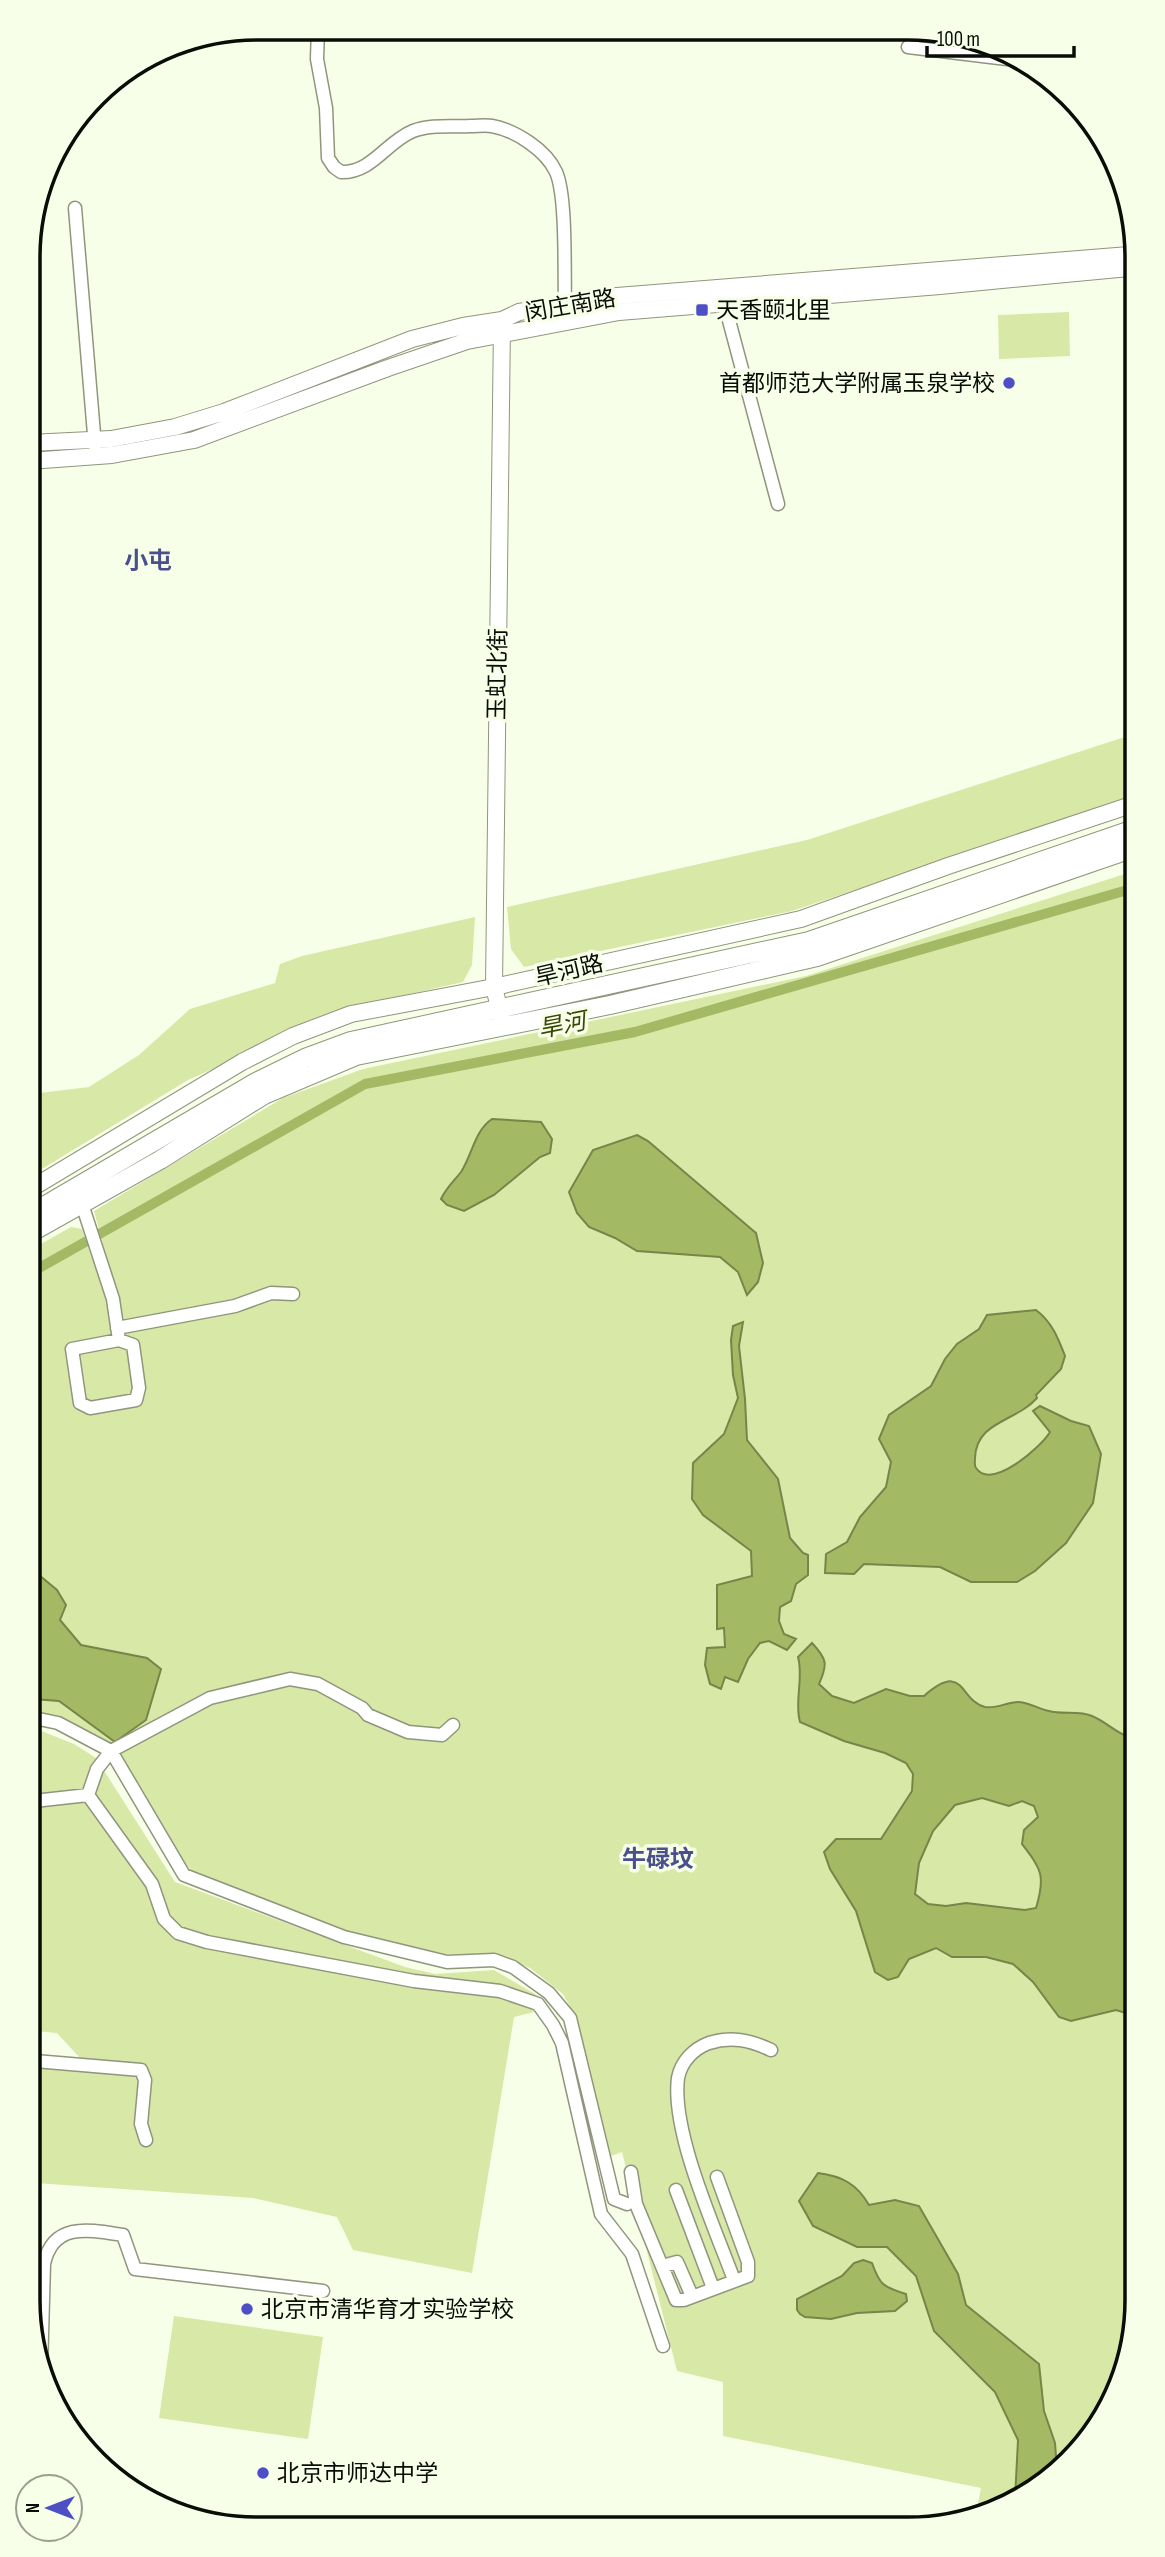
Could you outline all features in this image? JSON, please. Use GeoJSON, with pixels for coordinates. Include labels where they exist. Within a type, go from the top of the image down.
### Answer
{"type":"FeatureCollection","features":[{"type":"Feature","properties":{"kind":"main road","name":"旱河路"},"geometry":{"type":"LineString","coordinates":[[41,1208],[256,1082],[305,1058],[378,1042],[499,1007],[809,941],[1125,842]]}},
{"type":"Feature","properties":{"kind":"main road","name":"旱河路"},"geometry":{"type":"LineString","coordinates":[[41,1228],[84,1209],[264,1095],[378,1042],[503,1026],[610,1005],[817,957],[1125,842]]}},
{"type":"Feature","properties":{"kind":"street"},"geometry":{"type":"LineString","coordinates":[[318,41],[317,60],[326,108],[328,158],[341,172],[362,169],[401,137],[415,130],[429,128],[490,126],[505,130],[527,142],[544,156],[556,172],[561,195],[565,305]]}},
{"type":"Feature","properties":{"kind":"street"},"geometry":{"type":"LineString","coordinates":[[908,47],[990,57]]}},
{"type":"Feature","properties":{"kind":"street"},"geometry":{"type":"LineString","coordinates":[[75,208],[95,456]]}},
{"type":"Feature","properties":{"kind":"street","name":"闵庄南路"},"geometry":{"type":"LineString","coordinates":[[41,442],[142,435],[197,421],[412,339],[463,326],[502,327],[722,296],[1125,255]]}},
{"type":"Feature","properties":{"kind":"street","name":"闵庄南路"},"geometry":{"type":"LineString","coordinates":[[41,460],[95,456],[194,440],[467,341],[502,327],[519,312],[617,296],[722,296],[1125,268]]}},
{"type":"Feature","properties":{"kind":"street"},"geometry":{"type":"LineString","coordinates":[[722,296],[778,504]]}},
{"type":"Feature","properties":{"kind":"street","name":"玉虹北街"},"geometry":{"type":"LineString","coordinates":[[502,327],[494,987],[503,1026]]}},
{"type":"Feature","properties":{"kind":"street","name":"旱河路"},"geometry":{"type":"LineString","coordinates":[[41,1183],[242,1062],[293,1036],[351,1014],[494,987],[801,919],[1125,806]]}},
{"type":"Feature","properties":{"kind":"street"},"geometry":{"type":"LineString","coordinates":[[84,1209],[113,1298],[118,1334],[133,1345],[139,1388],[136,1400],[90,1408],[80,1402],[72,1349],[118,1334],[235,1306],[271,1293],[293,1294]]}},
{"type":"Feature","properties":{"kind":"street"},"geometry":{"type":"LineString","coordinates":[[88,1795],[97,1769],[111,1751],[210,1698],[290,1679],[318,1684],[362,1708],[368,1715],[408,1732],[442,1735],[453,1725]]}},
{"type":"Feature","properties":{"kind":"street"},"geometry":{"type":"LineString","coordinates":[[40,1719],[58,1723],[111,1751],[184,1875],[344,1937],[447,1962],[494,1960],[513,1968],[548,1993],[570,2018],[614,2199],[627,2204]]}},
{"type":"Feature","properties":{"kind":"street"},"geometry":{"type":"LineString","coordinates":[[40,1800],[88,1795]]}},
{"type":"Feature","properties":{"kind":"street"},"geometry":{"type":"LineString","coordinates":[[88,1795],[152,1884],[163,1919],[178,1933],[207,1942],[414,1981],[500,1991],[538,2004],[562,2043],[601,2214],[632,2254],[663,2346]]}},
{"type":"Feature","properties":{"kind":"street"},"geometry":{"type":"LineString","coordinates":[[734,2280],[681,2129],[677,2100],[678,2076],[686,2059],[702,2046],[722,2039],[751,2041],[771,2050]]}},
{"type":"Feature","properties":{"kind":"street"},"geometry":{"type":"LineString","coordinates":[[40,2062],[141,2070],[145,2080],[141,2124],[146,2140]]}},
{"type":"Feature","properties":{"kind":"street"},"geometry":{"type":"LineString","coordinates":[[631,2172],[636,2204],[676,2300],[684,2300],[748,2276],[748,2262],[717,2177]]}},
{"type":"Feature","properties":{"kind":"street"},"geometry":{"type":"LineString","coordinates":[[676,2190],[713,2288]]}},
{"type":"Feature","properties":{"kind":"street"},"geometry":{"type":"LineString","coordinates":[[40,2263],[59,2239],[78,2229],[85,2229],[123,2235],[135,2270],[323,2291]]}},
{"type":"Feature","properties":{"kind":"street"},"geometry":{"type":"LineString","coordinates":[[40,2265],[40,2306]]}},
{"type":"Feature","properties":{"kind":"shaded area"},"geometry":{"type":"Polygon","coordinates":[[[1069,312],[1070,356],[999,359],[998,315],[1069,312]]]}},
{"type":"Feature","properties":{"kind":"shaded area"},"geometry":{"type":"Polygon","coordinates":[[[1125,737],[1125,800],[792,911],[524,967],[511,949],[507,907],[807,840],[1125,737]]]}},
{"type":"Feature","properties":{"kind":"shaded area"},"geometry":{"type":"Polygon","coordinates":[[[1125,874],[1124,2314],[1121,2342],[1113,2370],[1096,2408],[1080,2432],[1040,2472],[1004,2494],[978,2504],[981,2488],[723,2436],[723,2382],[677,2371],[622,2152],[611,2156],[576,2018],[563,1994],[530,1968],[500,1955],[445,1954],[355,1934],[195,1874],[184,1862],[113,1744],[56,1715],[40,1713],[41,1244],[71,1227],[82,1229],[92,1259],[105,1252],[94,1211],[283,1098],[363,1069],[806,976],[1125,874]]]}},
{"type":"Feature","properties":{"kind":"shaded area"},"geometry":{"type":"Polygon","coordinates":[[[475,917],[472,965],[463,982],[352,1007],[188,1080],[41,1170],[41,1093],[89,1087],[139,1055],[190,1009],[275,983],[280,964],[302,956],[475,917]]]}},
{"type":"Feature","properties":{"kind":"shaded area"},"geometry":{"type":"Polygon","coordinates":[[[492,1119],[541,1122],[552,1139],[550,1153],[540,1157],[494,1195],[464,1211],[447,1205],[441,1199],[443,1195],[461,1172],[478,1136],[492,1119]]]}},
{"type":"Feature","properties":{"kind":"shaded area"},"geometry":{"type":"Polygon","coordinates":[[[637,1135],[648,1141],[756,1233],[763,1263],[758,1282],[747,1295],[738,1272],[720,1257],[637,1251],[589,1227],[577,1213],[569,1192],[593,1150],[637,1135]]]}},
{"type":"Feature","properties":{"kind":"shaded area"},"geometry":{"type":"Polygon","coordinates":[[[1036,1310],[1050,1325],[1060,1343],[1065,1356],[1061,1369],[1028,1406],[998,1423],[982,1436],[977,1446],[975,1465],[983,1474],[993,1474],[1016,1464],[1037,1447],[1050,1432],[1033,1411],[1040,1406],[1071,1421],[1089,1426],[1101,1454],[1093,1503],[1066,1543],[1035,1571],[1017,1582],[971,1582],[940,1567],[864,1564],[854,1574],[825,1573],[826,1554],[847,1542],[860,1517],[886,1487],[891,1462],[879,1439],[889,1415],[931,1386],[945,1359],[957,1344],[979,1329],[987,1315],[1036,1310]]]}},
{"type":"Feature","properties":{"kind":"shaded area"},"geometry":{"type":"Polygon","coordinates":[[[743,1322],[739,1346],[747,1440],[778,1479],[790,1538],[808,1555],[808,1575],[796,1584],[791,1601],[780,1607],[779,1621],[784,1634],[796,1639],[787,1650],[769,1641],[760,1643],[748,1659],[738,1682],[725,1677],[721,1689],[710,1684],[705,1665],[707,1648],[725,1647],[724,1628],[717,1629],[717,1585],[752,1576],[751,1551],[703,1515],[692,1499],[693,1463],[724,1434],[738,1398],[733,1375],[731,1340],[733,1326],[743,1322]]]}},
{"type":"Feature","properties":{"kind":"shaded area"},"geometry":{"type":"Polygon","coordinates":[[[40,1576],[57,1590],[66,1605],[60,1620],[81,1645],[147,1658],[161,1669],[146,1720],[115,1742],[59,1701],[40,1700],[40,1576]]]}},
{"type":"Feature","properties":{"kind":"shaded area"},"geometry":{"type":"Polygon","coordinates":[[[812,1643],[821,1653],[824,1662],[819,1684],[832,1696],[854,1703],[886,1689],[910,1696],[924,1696],[937,1686],[954,1682],[970,1698],[985,1707],[1018,1702],[1054,1712],[1087,1714],[1124,1735],[1124,2013],[1116,2010],[1071,2021],[1059,2017],[1033,1982],[1013,1964],[986,1957],[952,1957],[936,1948],[909,1959],[898,1977],[888,1980],[875,1972],[856,1911],[830,1869],[824,1852],[836,1839],[881,1839],[912,1791],[913,1774],[906,1763],[885,1753],[844,1741],[800,1722],[798,1657],[812,1643]],[[982,1798],[955,1805],[933,1831],[919,1863],[915,1894],[928,1904],[946,1906],[966,1903],[1025,1910],[1036,1908],[1041,1888],[1040,1873],[1022,1844],[1024,1830],[1038,1817],[1034,1806],[1022,1801],[1009,1806],[982,1798]]]}},
{"type":"Feature","properties":{"kind":"shaded area"},"geometry":{"type":"Polygon","coordinates":[[[40,1731],[74,1744],[96,1758],[175,1882],[405,1967],[435,1974],[494,1970],[535,1994],[549,2008],[514,2017],[472,2273],[353,2250],[337,2217],[253,2198],[40,2183],[40,2055],[80,2058],[57,2033],[40,2031],[40,1731]]]}},
{"type":"Feature","properties":{"kind":"shaded area"},"geometry":{"type":"Polygon","coordinates":[[[818,2173],[848,2182],[869,2205],[895,2200],[919,2206],[958,2274],[966,2305],[1039,2364],[1044,2411],[1055,2443],[1056,2457],[1040,2472],[1016,2487],[1018,2440],[995,2392],[934,2331],[916,2276],[887,2247],[857,2247],[813,2226],[799,2201],[818,2173]]]}},
{"type":"Feature","properties":{"kind":"shaded area"},"geometry":{"type":"Polygon","coordinates":[[[863,2260],[872,2263],[884,2284],[906,2294],[907,2301],[895,2311],[857,2313],[831,2319],[805,2317],[800,2314],[797,2310],[797,2299],[842,2276],[854,2263],[863,2260]]]}},
{"type":"Feature","properties":{"kind":"shaded area"},"geometry":{"type":"Polygon","coordinates":[[[174,2316],[323,2337],[308,2439],[159,2418],[174,2316]]]}},
{"type":"Feature","properties":{"kind":"waterway","name":"旱河"},"geometry":{"type":"LineString","coordinates":[[41,1267],[365,1084],[635,1032],[1125,891]]}},
{"type":"Feature","properties":{"kind":"place","name":"天香颐北里"},"geometry":{"type":"Point","coordinates":[702,310]}},
{"type":"Feature","properties":{"kind":"place","name":"首都师范大学附属玉泉学校"},"geometry":{"type":"Point","coordinates":[1009,383]}},
{"type":"Feature","properties":{"kind":"place","name":"北京市清华育才实验学校"},"geometry":{"type":"Point","coordinates":[247,2309]}},
{"type":"Feature","properties":{"kind":"place","name":"北京市师达中学"},"geometry":{"type":"Point","coordinates":[263,2473]}},
{"type":"Feature","properties":{"kind":"district","name":"小屯"},"geometry":{"type":"Point","coordinates":[148,561]}},
{"type":"Feature","properties":{"kind":"district","name":"牛碌坟"},"geometry":{"type":"Point","coordinates":[658,1859]}}]}
